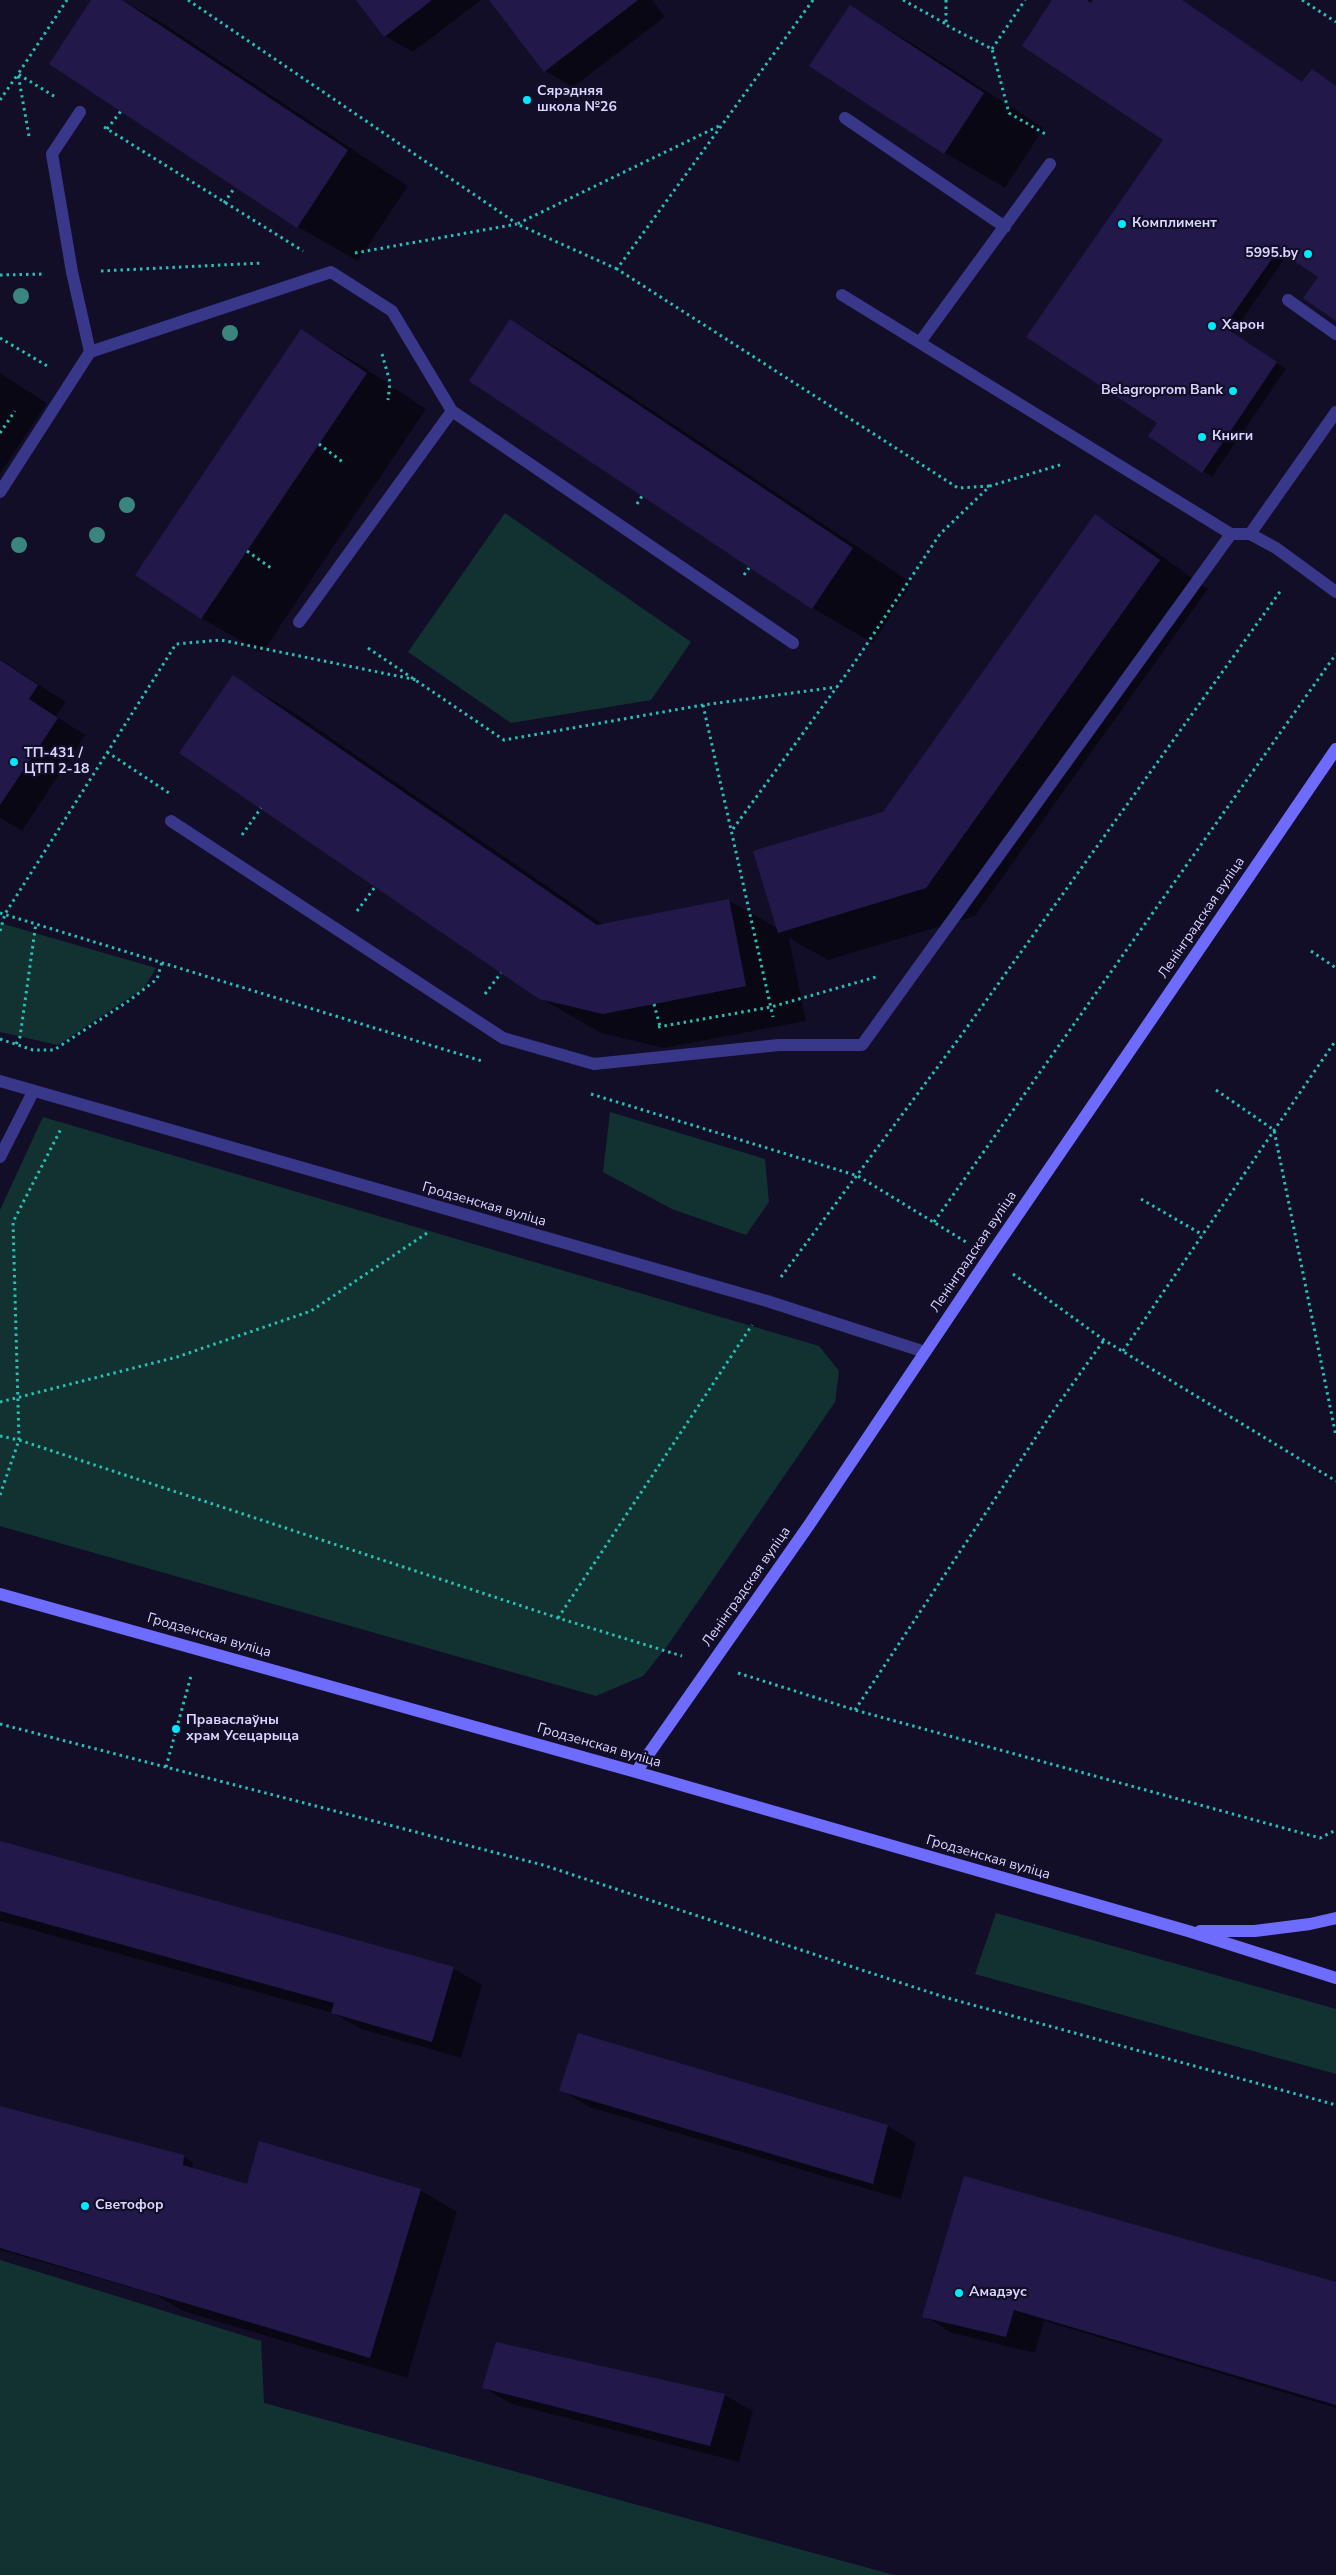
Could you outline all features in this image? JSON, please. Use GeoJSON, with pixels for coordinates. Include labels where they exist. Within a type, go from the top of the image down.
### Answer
{"type":"FeatureCollection","features":[{"type":"Feature","properties":{"kind":"main road","name":"Ленінградская вуліца"},"geometry":{"type":"LineString","coordinates":[[636,1772],[810,1526],[925,1352],[1336,749]]}},
{"type":"Feature","properties":{"kind":"main road","name":"Гродзенская вуліца"},"geometry":{"type":"LineString","coordinates":[[0,1594],[636,1772],[1188,1931],[1336,1978]]}},
{"type":"Feature","properties":{"kind":"main road","name":"Гродзенская вуліца"},"geometry":{"type":"LineString","coordinates":[[1188,1931],[1255,1931],[1310,1924],[1336,1918]]}},
{"type":"Feature","properties":{"kind":"street"},"geometry":{"type":"LineString","coordinates":[[80,112],[52,154],[72,272],[90,352]]}},
{"type":"Feature","properties":{"kind":"street"},"geometry":{"type":"LineString","coordinates":[[845,118],[1005,227]]}},
{"type":"Feature","properties":{"kind":"street"},"geometry":{"type":"LineString","coordinates":[[920,342],[1050,164]]}},
{"type":"Feature","properties":{"kind":"street"},"geometry":{"type":"LineString","coordinates":[[0,492],[90,352],[331,272],[392,311],[452,411],[793,643]]}},
{"type":"Feature","properties":{"kind":"street"},"geometry":{"type":"LineString","coordinates":[[842,295],[1231,534],[1250,534],[1299,565],[1336,592]]}},
{"type":"Feature","properties":{"kind":"street"},"geometry":{"type":"LineString","coordinates":[[1288,300],[1336,334]]}},
{"type":"Feature","properties":{"kind":"street"},"geometry":{"type":"LineString","coordinates":[[299,622],[452,411]]}},
{"type":"Feature","properties":{"kind":"street"},"geometry":{"type":"LineString","coordinates":[[1250,534],[1336,412]]}},
{"type":"Feature","properties":{"kind":"street"},"geometry":{"type":"LineString","coordinates":[[171,821],[503,1038],[594,1064],[779,1045],[862,1045],[1231,534]]}},
{"type":"Feature","properties":{"kind":"street","name":"Гродзенская вуліца"},"geometry":{"type":"LineString","coordinates":[[0,1081],[767,1301],[925,1352]]}},
{"type":"Feature","properties":{"kind":"street"},"geometry":{"type":"LineString","coordinates":[[0,1157],[33,1092]]}},
{"type":"Feature","properties":{"kind":"path"},"geometry":{"type":"LineString","coordinates":[[188,0],[517,224],[617,269],[958,488],[990,486],[1070,462]]}},
{"type":"Feature","properties":{"kind":"path"},"geometry":{"type":"LineString","coordinates":[[617,269],[813,0]]}},
{"type":"Feature","properties":{"kind":"path"},"geometry":{"type":"LineString","coordinates":[[903,0],[992,49],[1009,113],[1063,144],[1050,164]]}},
{"type":"Feature","properties":{"kind":"path"},"geometry":{"type":"LineString","coordinates":[[946,0],[946,25]]}},
{"type":"Feature","properties":{"kind":"path"},"geometry":{"type":"LineString","coordinates":[[992,49],[1024,0]]}},
{"type":"Feature","properties":{"kind":"path"},"geometry":{"type":"LineString","coordinates":[[1302,0],[1336,22]]}},
{"type":"Feature","properties":{"kind":"path"},"geometry":{"type":"LineString","coordinates":[[0,100],[18,74],[308,255]]}},
{"type":"Feature","properties":{"kind":"path"},"geometry":{"type":"LineString","coordinates":[[107,129],[121,111]]}},
{"type":"Feature","properties":{"kind":"path"},"geometry":{"type":"LineString","coordinates":[[346,255],[517,224],[722,125]]}},
{"type":"Feature","properties":{"kind":"path"},"geometry":{"type":"LineString","coordinates":[[224,202],[235,186]]}},
{"type":"Feature","properties":{"kind":"path"},"geometry":{"type":"LineString","coordinates":[[0,275],[268,263]]}},
{"type":"Feature","properties":{"kind":"path"},"geometry":{"type":"LineString","coordinates":[[0,338],[71,380]]}},
{"type":"Feature","properties":{"kind":"path"},"geometry":{"type":"LineString","coordinates":[[380,348],[390,382],[388,400]]}},
{"type":"Feature","properties":{"kind":"path"},"geometry":{"type":"LineString","coordinates":[[43,373],[52,360]]}},
{"type":"Feature","properties":{"kind":"path"},"geometry":{"type":"LineString","coordinates":[[0,433],[19,406]]}},
{"type":"Feature","properties":{"kind":"path"},"geometry":{"type":"LineString","coordinates":[[319,444],[344,463]]}},
{"type":"Feature","properties":{"kind":"path"},"geometry":{"type":"LineString","coordinates":[[733,829],[836,687],[940,534],[990,486]]}},
{"type":"Feature","properties":{"kind":"path"},"geometry":{"type":"LineString","coordinates":[[247,551],[271,568]]}},
{"type":"Feature","properties":{"kind":"path"},"geometry":{"type":"LineString","coordinates":[[558,1618],[767,1301],[778,1281],[858,1176],[1299,565]]}},
{"type":"Feature","properties":{"kind":"path"},"geometry":{"type":"LineString","coordinates":[[0,931],[5,914],[176,644],[221,640],[417,680]]}},
{"type":"Feature","properties":{"kind":"path"},"geometry":{"type":"LineString","coordinates":[[368,648],[504,740],[703,705],[836,687]]}},
{"type":"Feature","properties":{"kind":"path"},"geometry":{"type":"LineString","coordinates":[[934,1222],[1336,654]]}},
{"type":"Feature","properties":{"kind":"path"},"geometry":{"type":"LineString","coordinates":[[703,705],[733,829],[779,1045]]}},
{"type":"Feature","properties":{"kind":"path"},"geometry":{"type":"LineString","coordinates":[[107,752],[173,796]]}},
{"type":"Feature","properties":{"kind":"path"},"geometry":{"type":"LineString","coordinates":[[239,840],[260,808]]}},
{"type":"Feature","properties":{"kind":"path"},"geometry":{"type":"LineString","coordinates":[[353,916],[375,887]]}},
{"type":"Feature","properties":{"kind":"path"},"geometry":{"type":"LineString","coordinates":[[0,913],[486,1062]]}},
{"type":"Feature","properties":{"kind":"path"},"geometry":{"type":"LineString","coordinates":[[16,1044],[20,1036],[36,923]]}},
{"type":"Feature","properties":{"kind":"path"},"geometry":{"type":"LineString","coordinates":[[1311,951],[1336,968]]}},
{"type":"Feature","properties":{"kind":"path"},"geometry":{"type":"LineString","coordinates":[[0,1039],[33,1050],[54,1050],[123,1005],[157,979],[162,962]]}},
{"type":"Feature","properties":{"kind":"path"},"geometry":{"type":"LineString","coordinates":[[480,1001],[501,973]]}},
{"type":"Feature","properties":{"kind":"path"},"geometry":{"type":"LineString","coordinates":[[651,1028],[771,1007],[884,975]]}},
{"type":"Feature","properties":{"kind":"path"},"geometry":{"type":"LineString","coordinates":[[654,1004],[660,1026]]}},
{"type":"Feature","properties":{"kind":"path"},"geometry":{"type":"LineString","coordinates":[[1123,1351],[1336,1040]]}},
{"type":"Feature","properties":{"kind":"path"},"geometry":{"type":"LineString","coordinates":[[1216,1090],[1274,1130],[1336,1436]]}},
{"type":"Feature","properties":{"kind":"path"},"geometry":{"type":"LineString","coordinates":[[582,1091],[858,1176]]}},
{"type":"Feature","properties":{"kind":"path"},"geometry":{"type":"LineString","coordinates":[[0,1494],[19,1440],[13,1222],[66,1119]]}},
{"type":"Feature","properties":{"kind":"path"},"geometry":{"type":"LineString","coordinates":[[1141,1199],[1203,1235]]}},
{"type":"Feature","properties":{"kind":"path"},"geometry":{"type":"LineString","coordinates":[[0,1402],[177,1357],[311,1311],[434,1228]]}},
{"type":"Feature","properties":{"kind":"path"},"geometry":{"type":"LineString","coordinates":[[855,1710],[1054,1410],[1104,1340],[1336,1481]]}},
{"type":"Feature","properties":{"kind":"path"},"geometry":{"type":"LineString","coordinates":[[0,1436],[19,1440],[558,1618],[855,1710],[1320,1838],[1336,1830]]}},
{"type":"Feature","properties":{"kind":"path"},"geometry":{"type":"LineString","coordinates":[[166,1767],[198,1648]]}},
{"type":"Feature","properties":{"kind":"path"},"geometry":{"type":"LineString","coordinates":[[0,1724],[543,1865],[944,1997],[1336,2105]]}},
{"type":"Feature","properties":{"kind":"green space"},"geometry":{"type":"Polygon","coordinates":[[[505,513],[691,642],[651,700],[511,723],[408,652],[505,513]]]}},
{"type":"Feature","properties":{"kind":"green space"},"geometry":{"type":"Polygon","coordinates":[[[0,923],[156,968],[144,988],[58,1045],[0,1032],[0,923]]]}},
{"type":"Feature","properties":{"kind":"green space"},"geometry":{"type":"Polygon","coordinates":[[[610,1112],[765,1159],[769,1202],[746,1235],[672,1209],[603,1172],[610,1112]]]}},
{"type":"Feature","properties":{"kind":"green space"},"geometry":{"type":"Polygon","coordinates":[[[43,1117],[819,1346],[839,1371],[835,1402],[668,1645],[643,1676],[596,1696],[0,1526],[0,1210],[43,1117]]]}},
{"type":"Feature","properties":{"kind":"green space"},"geometry":{"type":"Polygon","coordinates":[[[996,1913],[1336,2009],[1336,2074],[975,1974],[996,1913]]]}},
{"type":"Feature","properties":{"kind":"green space"},"geometry":{"type":"Polygon","coordinates":[[[0,2260],[261,2341],[264,2403],[894,2575],[0,2575],[0,2260]]]}},
{"type":"Feature","properties":{"kind":"building"},"geometry":{"type":"Polygon","coordinates":[[[91,0],[122,0],[348,150],[297,228],[49,64],[91,0]]]}},
{"type":"Feature","properties":{"kind":"building"},"geometry":{"type":"Polygon","coordinates":[[[356,0],[432,0],[384,37],[356,0]]]}},
{"type":"Feature","properties":{"kind":"building"},"geometry":{"type":"Polygon","coordinates":[[[489,0],[638,0],[544,72],[489,0]]]}},
{"type":"Feature","properties":{"kind":"building"},"geometry":{"type":"Polygon","coordinates":[[[1052,0],[1087,0],[1091,3],[1093,0],[1182,0],[1302,82],[1312,69],[1336,86],[1336,321],[1303,298],[1318,277],[1278,250],[1224,327],[1277,362],[1202,473],[1148,436],[1157,423],[1026,337],[1163,140],[1022,46],[1052,0]]]}},
{"type":"Feature","properties":{"kind":"building"},"geometry":{"type":"Polygon","coordinates":[[[850,5],[984,93],[944,154],[809,66],[850,5]]]}},
{"type":"Feature","properties":{"kind":"building"},"geometry":{"type":"Polygon","coordinates":[[[510,319],[853,548],[812,609],[469,381],[510,319]]]}},
{"type":"Feature","properties":{"kind":"building"},"geometry":{"type":"Polygon","coordinates":[[[301,329],[367,373],[201,619],[135,575],[301,329]]]}},
{"type":"Feature","properties":{"kind":"building"},"geometry":{"type":"Polygon","coordinates":[[[1095,514],[1160,560],[926,888],[778,933],[753,851],[883,812],[1095,514]]]}},
{"type":"Feature","properties":{"kind":"building","name":"ТП-431 / ЦТП 2-18"},"geometry":{"type":"Polygon","coordinates":[[[0,660],[38,685],[29,699],[58,718],[0,805],[0,660]]]}},
{"type":"Feature","properties":{"kind":"building"},"geometry":{"type":"Polygon","coordinates":[[[233,675],[597,925],[729,899],[746,986],[603,1014],[539,999],[179,753],[233,675]]]}},
{"type":"Feature","properties":{"kind":"building"},"geometry":{"type":"Polygon","coordinates":[[[0,1841],[454,1967],[432,2042],[331,2013],[334,2003],[0,1911],[0,1841]]]}},
{"type":"Feature","properties":{"kind":"building"},"geometry":{"type":"Polygon","coordinates":[[[578,2033],[888,2125],[873,2184],[559,2091],[578,2033]]]}},
{"type":"Feature","properties":{"kind":"building"},"geometry":{"type":"Polygon","coordinates":[[[0,2106],[184,2155],[183,2165],[247,2184],[259,2141],[421,2189],[370,2358],[0,2248],[0,2106]]]}},
{"type":"Feature","properties":{"kind":"building"},"geometry":{"type":"Polygon","coordinates":[[[964,2176],[1336,2282],[1336,2405],[1014,2310],[1006,2337],[922,2317],[964,2176]]]}},
{"type":"Feature","properties":{"kind":"building"},"geometry":{"type":"Polygon","coordinates":[[[496,2342],[725,2394],[710,2446],[482,2388],[496,2342]]]}},
{"type":"Feature","properties":{"kind":"place","name":"Сярэдняя школа №26"},"geometry":{"type":"Point","coordinates":[527,100]}},
{"type":"Feature","properties":{"kind":"place","name":"Комплимент"},"geometry":{"type":"Point","coordinates":[1122,224]}},
{"type":"Feature","properties":{"kind":"place","name":"5995.by"},"geometry":{"type":"Point","coordinates":[1308,254]}},
{"type":"Feature","properties":{"kind":"place","name":"Харон"},"geometry":{"type":"Point","coordinates":[1212,326]}},
{"type":"Feature","properties":{"kind":"place","name":"Belagroprom Bank"},"geometry":{"type":"Point","coordinates":[1233,391]}},
{"type":"Feature","properties":{"kind":"place","name":"Книги"},"geometry":{"type":"Point","coordinates":[1202,437]}},
{"type":"Feature","properties":{"kind":"place","name":"ТП-431 / ЦТП 2-18"},"geometry":{"type":"Point","coordinates":[14,762]}},
{"type":"Feature","properties":{"kind":"place","name":"Праваслаўны храм Усецарыца"},"geometry":{"type":"Point","coordinates":[176,1729]}},
{"type":"Feature","properties":{"kind":"place","name":"Светофор"},"geometry":{"type":"Point","coordinates":[85,2206]}},
{"type":"Feature","properties":{"kind":"place","name":"Амадэус"},"geometry":{"type":"Point","coordinates":[959,2293]}}]}
